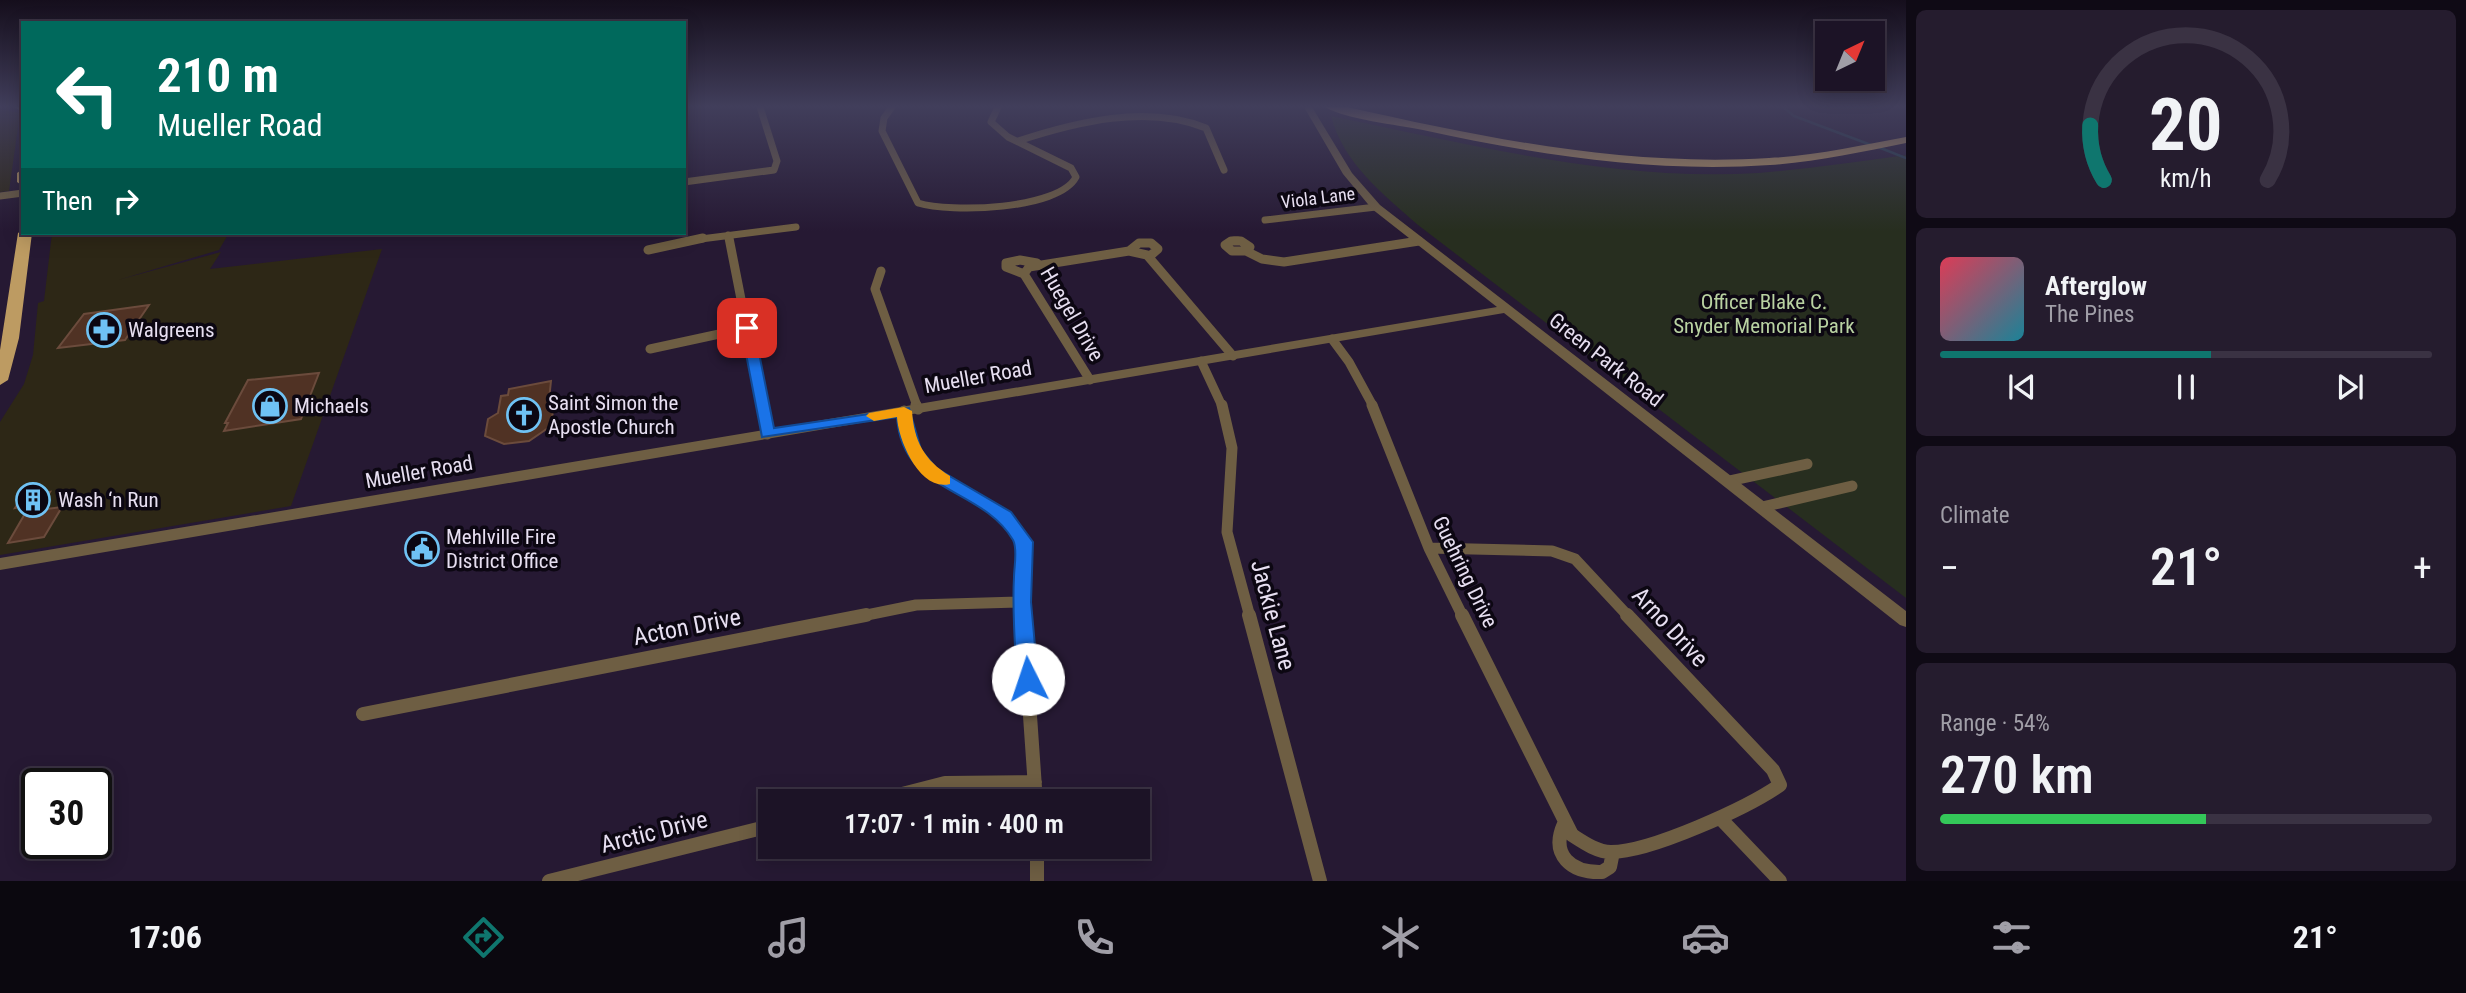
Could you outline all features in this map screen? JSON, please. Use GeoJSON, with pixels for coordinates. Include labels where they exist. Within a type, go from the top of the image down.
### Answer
{"type":"FeatureCollection","features":[{"type":"Feature","properties":{"kind":"main road"},"geometry":{"type":"LineString","coordinates":[[1545,148],[1594,156],[1675,163],[1770,162],[1862,148]]}},
{"type":"Feature","properties":{"kind":"main road"},"geometry":{"type":"LineString","coordinates":[[0,380],[11,338],[25,235]]}},
{"type":"Feature","properties":{"kind":"street"},"geometry":{"type":"LineString","coordinates":[[686,182],[774,170],[777,161],[773,148]]}},
{"type":"Feature","properties":{"kind":"street"},"geometry":{"type":"LineString","coordinates":[[891,148],[918,203],[927,208],[949,210],[1043,198],[1065,191],[1075,180],[1075,173],[1064,162],[1034,148]]}},
{"type":"Feature","properties":{"kind":"street"},"geometry":{"type":"LineString","coordinates":[[1215,148],[1224,170]]}},
{"type":"Feature","properties":{"kind":"street","name":"Green Park Road"},"geometry":{"type":"LineString","coordinates":[[1333,148],[1349,174],[1376,207],[1906,620]]}},
{"type":"Feature","properties":{"kind":"street"},"geometry":{"type":"LineString","coordinates":[[0,196],[21,193]]}},
{"type":"Feature","properties":{"kind":"street","name":"Viola Lane"},"geometry":{"type":"LineString","coordinates":[[1265,220],[1376,207]]}},
{"type":"Feature","properties":{"kind":"street"},"geometry":{"type":"LineString","coordinates":[[648,250],[728,235],[796,227]]}},
{"type":"Feature","properties":{"kind":"street"},"geometry":{"type":"LineString","coordinates":[[728,235],[767,434]]}},
{"type":"Feature","properties":{"kind":"street"},"geometry":{"type":"LineString","coordinates":[[1246,251],[1262,259],[1284,262],[1419,241]]}},
{"type":"Feature","properties":{"kind":"street"},"geometry":{"type":"LineString","coordinates":[[1129,251],[1139,243],[1152,243],[1158,249],[1146,255]]}},
{"type":"Feature","properties":{"kind":"street"},"geometry":{"type":"LineString","coordinates":[[1129,251],[1146,255],[1233,356]]}},
{"type":"Feature","properties":{"kind":"street","name":"Huegel Drive"},"geometry":{"type":"LineString","coordinates":[[1090,380],[1030,268],[1129,251]]}},
{"type":"Feature","properties":{"kind":"street"},"geometry":{"type":"LineString","coordinates":[[881,271],[876,289],[911,410],[906,430],[913,452],[930,472],[1005,517],[1024,542],[1022,602],[1035,789]]}},
{"type":"Feature","properties":{"kind":"street","name":"Mueller Road"},"geometry":{"type":"LineString","coordinates":[[0,564],[1507,309]]}},
{"type":"Feature","properties":{"kind":"street"},"geometry":{"type":"LineString","coordinates":[[650,349],[747,328]]}},
{"type":"Feature","properties":{"kind":"street","name":"Guehring Drive"},"geometry":{"type":"LineString","coordinates":[[1332,339],[1346,356],[1398,461],[1408,499],[1429,548],[1564,824],[1572,835],[1591,846],[1613,852]]}},
{"type":"Feature","properties":{"kind":"street","name":"Jackie Lane"},"geometry":{"type":"LineString","coordinates":[[1201,361],[1211,378],[1231,441],[1232,463],[1225,504],[1227,532],[1320,881]]}},
{"type":"Feature","properties":{"kind":"street"},"geometry":{"type":"LineString","coordinates":[[1729,481],[1807,464]]}},
{"type":"Feature","properties":{"kind":"street"},"geometry":{"type":"LineString","coordinates":[[1762,507],[1852,486]]}},
{"type":"Feature","properties":{"kind":"street","name":"Arno Drive"},"geometry":{"type":"LineString","coordinates":[[1429,548],[1552,551],[1576,559],[1779,778],[1780,785],[1773,793],[1720,818]]}},
{"type":"Feature","properties":{"kind":"street","name":"Acton Drive"},"geometry":{"type":"LineString","coordinates":[[363,714],[916,605],[1022,602]]}},
{"type":"Feature","properties":{"kind":"street"},"geometry":{"type":"LineString","coordinates":[[922,789],[945,783],[1035,782]]}},
{"type":"Feature","properties":{"kind":"street"},"geometry":{"type":"LineString","coordinates":[[1564,824],[1556,835],[1559,857],[1571,871],[1590,878],[1602,876],[1609,869],[1613,852],[1720,818],[1780,881]]}},
{"type":"Feature","properties":{"kind":"street","name":"Arctic Drive"},"geometry":{"type":"LineString","coordinates":[[548,881],[758,829]]}},
{"type":"Feature","properties":{"kind":"street"},"geometry":{"type":"LineString","coordinates":[[1037,859],[1037,881]]}},
{"type":"Feature","properties":{"kind":"shaded area"},"geometry":{"type":"Polygon","coordinates":[[[0,148],[15,148],[9,191],[0,192],[0,148]]]}},
{"type":"Feature","properties":{"kind":"shaded area"},"geometry":{"type":"Polygon","coordinates":[[[52,235],[228,235],[219,250],[118,280],[221,252],[210,269],[382,249],[291,506],[0,555],[0,422],[24,384],[33,355],[38,303],[44,301],[52,235]]]}},
{"type":"Feature","properties":{"kind":"green space","name":"Officer Blake C. Snyder Memorial Park"},"geometry":{"type":"Polygon","coordinates":[[[1345,148],[1485,148],[1597,166],[1705,174],[1758,173],[1906,155],[1906,598],[1418,225],[1378,189],[1345,148]]]}},
{"type":"Feature","properties":{"kind":"building","name":"Walgreens"},"geometry":{"type":"Polygon","coordinates":[[[149,305],[125,340],[58,348],[84,314],[149,305]]]}},
{"type":"Feature","properties":{"kind":"building","name":"Michaels"},"geometry":{"type":"Polygon","coordinates":[[[319,373],[301,419],[224,431],[228,423],[225,423],[248,380],[319,373]]]}},
{"type":"Feature","properties":{"kind":"building","name":"Saint Simon the Apostle Church"},"geometry":{"type":"Polygon","coordinates":[[[551,381],[548,409],[553,411],[551,426],[529,441],[504,444],[485,436],[488,419],[498,413],[501,396],[508,395],[509,389],[551,381]]]}},
{"type":"Feature","properties":{"kind":"building"},"geometry":{"type":"Polygon","coordinates":[[[50,492],[39,510],[62,507],[44,537],[8,543],[30,505],[15,508],[22,497],[50,492]]]}},
{"type":"Feature","properties":{"kind":"waterway"},"geometry":{"type":"LineString","coordinates":[[1881,148],[1906,158]]}},
{"type":"Feature","properties":{"kind":"slow traffic"},"geometry":{"type":"LineString","coordinates":[[874,416],[904,411],[906,430],[913,452],[930,472],[944,480]]}},
{"type":"Feature","properties":{"kind":"place","name":"Walgreens"},"geometry":{"type":"Point","coordinates":[104,330]}},
{"type":"Feature","properties":{"kind":"place","name":"Michaels"},"geometry":{"type":"Point","coordinates":[270,406]}},
{"type":"Feature","properties":{"kind":"place","name":"Saint Simon the Apostle Church"},"geometry":{"type":"Point","coordinates":[524,415]}},
{"type":"Feature","properties":{"kind":"place","name":"Wash ‘n Run"},"geometry":{"type":"Point","coordinates":[33,500]}},
{"type":"Feature","properties":{"kind":"place","name":"Mehlville Fire District Office"},"geometry":{"type":"Point","coordinates":[422,549]}},
{"type":"Feature","properties":{"kind":"route"},"geometry":{"type":"LineString","coordinates":[[747,328],[767,434],[904,411],[906,430],[913,452],[930,472],[1005,517],[1024,542],[1022,602],[1028,679]]}}]}
